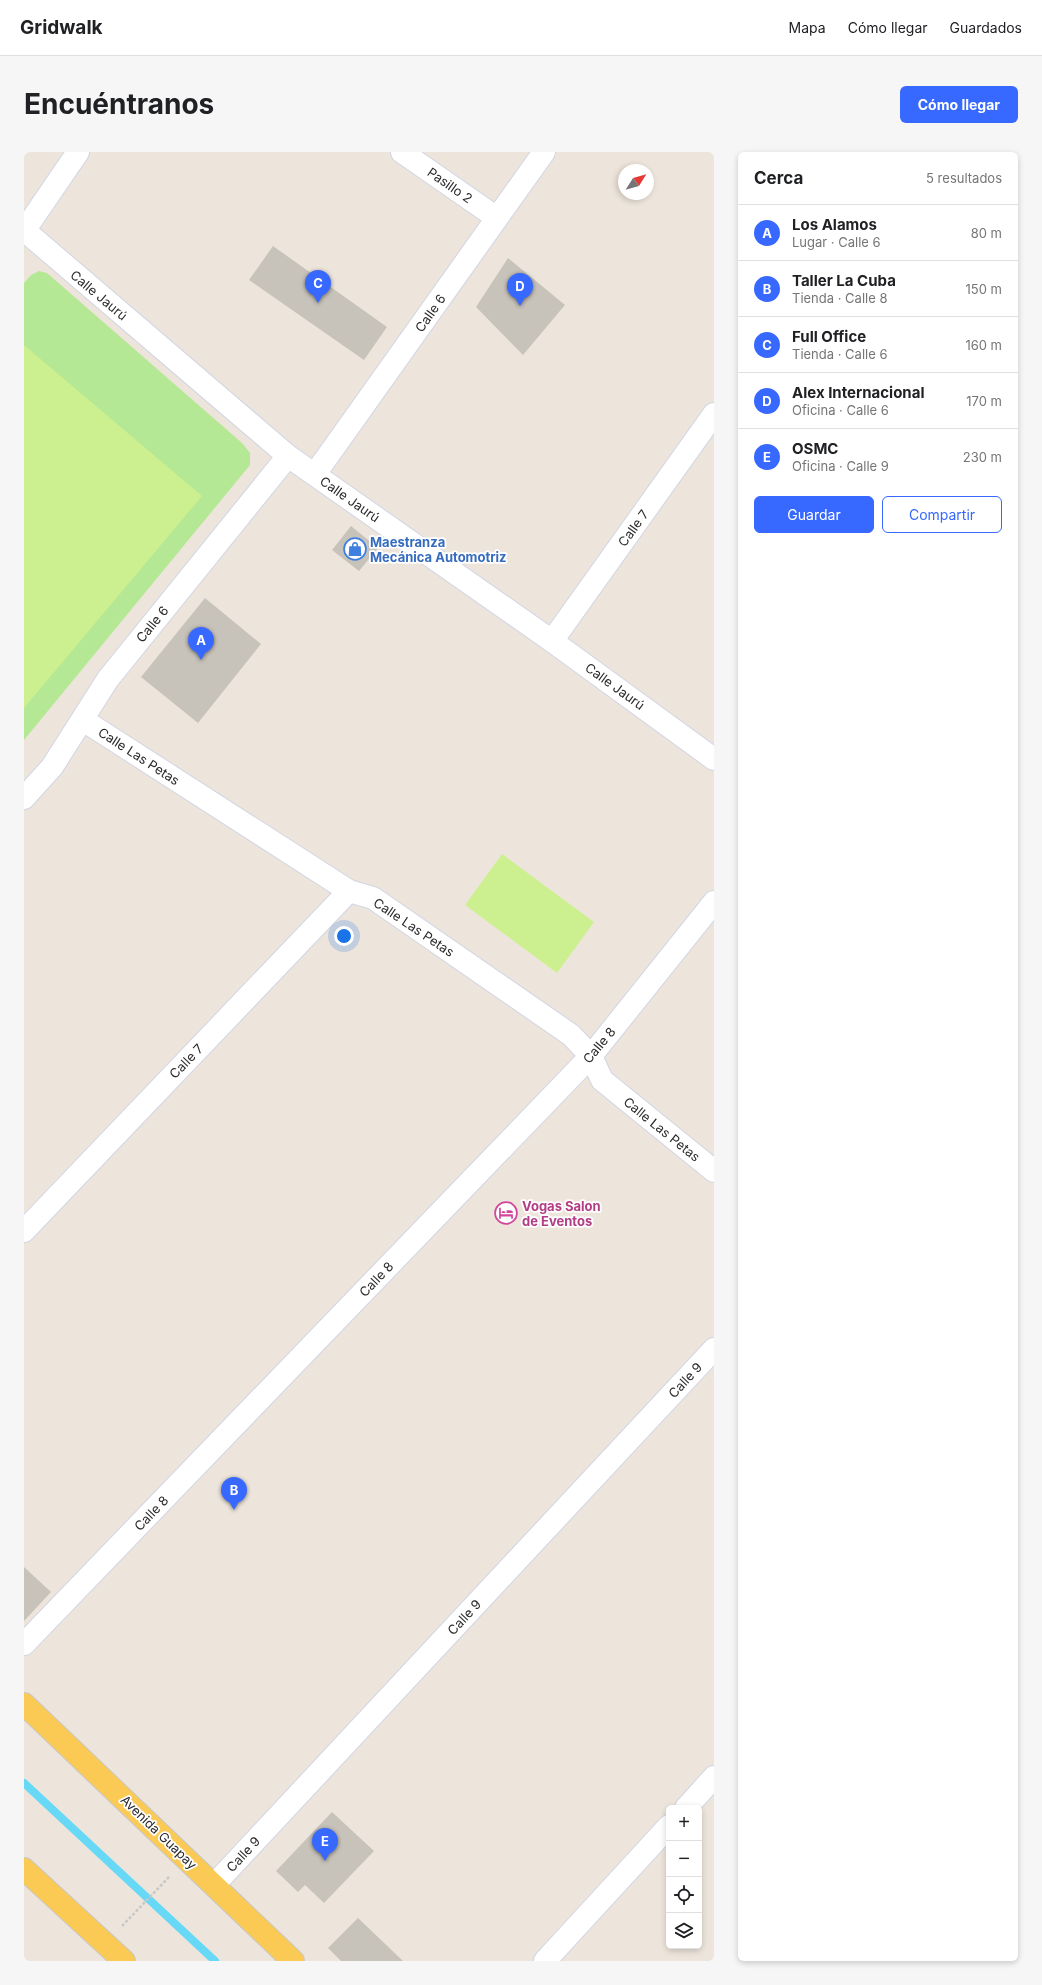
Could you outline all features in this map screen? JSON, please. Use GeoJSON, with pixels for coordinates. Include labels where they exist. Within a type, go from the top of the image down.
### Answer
{"type":"FeatureCollection","features":[{"type":"Feature","properties":{"kind":"main road","name":"Avenida Guapay"},"geometry":{"type":"LineString","coordinates":[[24,1704],[293,1961]]}},
{"type":"Feature","properties":{"kind":"main road"},"geometry":{"type":"LineString","coordinates":[[24,1869],[124,1961]]}},
{"type":"Feature","properties":{"kind":"street"},"geometry":{"type":"LineString","coordinates":[[24,231],[78,152]]}},
{"type":"Feature","properties":{"kind":"street","name":"Pasillo 2"},"geometry":{"type":"LineString","coordinates":[[402,152],[497,218]]}},
{"type":"Feature","properties":{"kind":"street","name":"Calle 6"},"geometry":{"type":"LineString","coordinates":[[314,474],[544,152]]}},
{"type":"Feature","properties":{"kind":"street","name":"Calle Jaurú"},"geometry":{"type":"LineString","coordinates":[[24,231],[288,456],[552,641],[714,759]]}},
{"type":"Feature","properties":{"kind":"street","name":"Calle 7"},"geometry":{"type":"LineString","coordinates":[[552,641],[714,414]]}},
{"type":"Feature","properties":{"kind":"street","name":"Calle 6"},"geometry":{"type":"LineString","coordinates":[[24,798],[52,767],[108,679],[288,456]]}},
{"type":"Feature","properties":{"kind":"street","name":"Calle Las Petas"},"geometry":{"type":"LineString","coordinates":[[83,720],[349,891],[373,898],[571,1035],[591,1056],[602,1080],[714,1171]]}},
{"type":"Feature","properties":{"kind":"street","name":"Calle 7"},"geometry":{"type":"LineString","coordinates":[[24,1231],[349,891]]}},
{"type":"Feature","properties":{"kind":"street","name":"Calle 8"},"geometry":{"type":"LineString","coordinates":[[24,1644],[591,1056],[714,902]]}},
{"type":"Feature","properties":{"kind":"street","name":"Calle 9"},"geometry":{"type":"LineString","coordinates":[[214,1885],[714,1349]]}},
{"type":"Feature","properties":{"kind":"street"},"geometry":{"type":"LineString","coordinates":[[689,1805],[714,1777]]}},
{"type":"Feature","properties":{"kind":"street"},"geometry":{"type":"LineString","coordinates":[[545,1961],[666,1829]]}},
{"type":"Feature","properties":{"kind":"path"},"geometry":{"type":"LineString","coordinates":[[133,1914],[164,1881]]}},
{"type":"Feature","properties":{"kind":"green space"},"geometry":{"type":"Polygon","coordinates":[[[39,271],[47,273],[242,443],[250,453],[250,465],[24,740],[24,283],[31,275],[39,271]]]}},
{"type":"Feature","properties":{"kind":"green space"},"geometry":{"type":"Polygon","coordinates":[[[24,345],[202,496],[24,708],[24,345]]]}},
{"type":"Feature","properties":{"kind":"green space"},"geometry":{"type":"Polygon","coordinates":[[[502,854],[594,922],[557,973],[465,905],[502,854]]]}},
{"type":"Feature","properties":{"kind":"building"},"geometry":{"type":"Polygon","coordinates":[[[273,246],[387,327],[364,360],[249,280],[273,246]]]}},
{"type":"Feature","properties":{"kind":"building"},"geometry":{"type":"Polygon","coordinates":[[[508,258],[565,305],[523,355],[476,307],[508,258]]]}},
{"type":"Feature","properties":{"kind":"building","name":"Maestranza Mecánica Automotriz"},"geometry":{"type":"Polygon","coordinates":[[[351,526],[378,548],[359,571],[332,550],[351,526]]]}},
{"type":"Feature","properties":{"kind":"building"},"geometry":{"type":"Polygon","coordinates":[[[205,598],[261,644],[198,723],[141,677],[205,598]]]}},
{"type":"Feature","properties":{"kind":"building"},"geometry":{"type":"Polygon","coordinates":[[[24,1567],[51,1592],[24,1621],[24,1567]]]}},
{"type":"Feature","properties":{"kind":"building"},"geometry":{"type":"Polygon","coordinates":[[[332,1812],[374,1851],[324,1903],[305,1885],[298,1892],[276,1871],[332,1812]]]}},
{"type":"Feature","properties":{"kind":"building"},"geometry":{"type":"Polygon","coordinates":[[[358,1918],[403,1961],[341,1961],[328,1948],[358,1918]]]}},
{"type":"Feature","properties":{"kind":"waterway"},"geometry":{"type":"LineString","coordinates":[[24,1783],[215,1961]]}},
{"type":"Feature","properties":{"kind":"place","name":"Full Office"},"geometry":{"type":"Point","coordinates":[318,303]}},
{"type":"Feature","properties":{"kind":"place","name":"Alex Internacional"},"geometry":{"type":"Point","coordinates":[520,306]}},
{"type":"Feature","properties":{"kind":"place","name":"Maestranza Mecánica Automotriz"},"geometry":{"type":"Point","coordinates":[355,549]}},
{"type":"Feature","properties":{"kind":"place","name":"Los Alamos"},"geometry":{"type":"Point","coordinates":[201,660]}},
{"type":"Feature","properties":{"kind":"place","name":"Vogas Salon de Eventos"},"geometry":{"type":"Point","coordinates":[506,1213]}},
{"type":"Feature","properties":{"kind":"place","name":"Taller La Cuba"},"geometry":{"type":"Point","coordinates":[234,1510]}},
{"type":"Feature","properties":{"kind":"place","name":"OSMC"},"geometry":{"type":"Point","coordinates":[325,1861]}}]}
